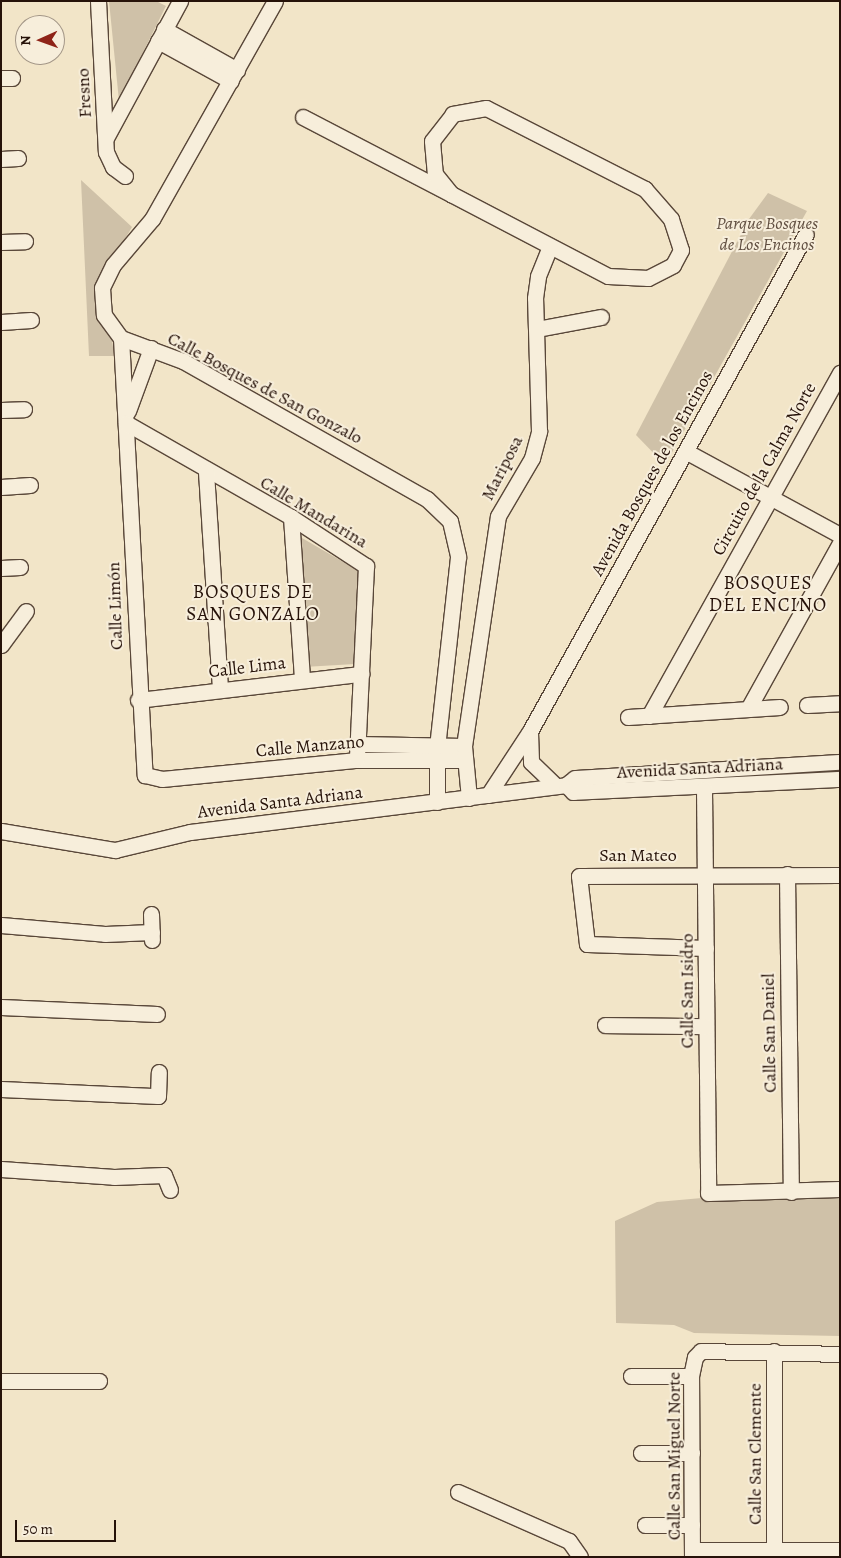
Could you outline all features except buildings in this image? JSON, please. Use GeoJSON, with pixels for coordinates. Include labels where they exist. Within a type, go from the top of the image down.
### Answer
{"type":"FeatureCollection","features":[{"type":"Feature","properties":{"kind":"street","name":"Fresno"},"geometry":{"type":"LineString","coordinates":[[98,1],[106,138],[110,163],[125,176]]}},
{"type":"Feature","properties":{"kind":"street"},"geometry":{"type":"LineString","coordinates":[[121,338],[104,315],[102,288],[113,265],[152,219],[275,1]]}},
{"type":"Feature","properties":{"kind":"street"},"geometry":{"type":"LineString","coordinates":[[106,138],[161,35],[176,2]]}},
{"type":"Feature","properties":{"kind":"street"},"geometry":{"type":"LineString","coordinates":[[161,35],[234,76]]}},
{"type":"Feature","properties":{"kind":"street"},"geometry":{"type":"LineString","coordinates":[[303,117],[608,276],[637,280],[673,266],[681,250],[671,219],[645,189],[486,108],[453,114],[432,141],[435,174],[451,194]]}},
{"type":"Feature","properties":{"kind":"street"},"geometry":{"type":"LineString","coordinates":[[1,159],[18,158]]}},
{"type":"Feature","properties":{"kind":"street","name":"Avenida Bosques de los Encinos"},"geometry":{"type":"LineString","coordinates":[[488,794],[530,731],[687,452],[806,234]]}},
{"type":"Feature","properties":{"kind":"street"},"geometry":{"type":"LineString","coordinates":[[1,242],[25,241]]}},
{"type":"Feature","properties":{"kind":"street","name":"Mariposa"},"geometry":{"type":"LineString","coordinates":[[469,798],[463,753],[498,516],[532,458],[539,431],[536,329],[538,276],[550,246]]}},
{"type":"Feature","properties":{"kind":"street"},"geometry":{"type":"LineString","coordinates":[[536,329],[601,317]]}},
{"type":"Feature","properties":{"kind":"street"},"geometry":{"type":"LineString","coordinates":[[1,322],[31,320]]}},
{"type":"Feature","properties":{"kind":"street","name":"Calle Bosques de San Gonzalo"},"geometry":{"type":"LineString","coordinates":[[121,338],[182,361],[427,498],[450,521],[458,557],[437,753],[436,802]]}},
{"type":"Feature","properties":{"kind":"street","name":"Calle Limón"},"geometry":{"type":"LineString","coordinates":[[121,338],[142,766],[145,775],[162,780]]}},
{"type":"Feature","properties":{"kind":"street","name":"Calle Limón"},"geometry":{"type":"LineString","coordinates":[[126,420],[151,348]]}},
{"type":"Feature","properties":{"kind":"street","name":"Circuito de la Calma Norte"},"geometry":{"type":"LineString","coordinates":[[649,716],[769,496],[840,374]]}},
{"type":"Feature","properties":{"kind":"street"},"geometry":{"type":"LineString","coordinates":[[1,410],[24,409]]}},
{"type":"Feature","properties":{"kind":"street","name":"Calle Mandarina"},"geometry":{"type":"LineString","coordinates":[[126,420],[206,472],[291,517],[366,566],[357,752]]}},
{"type":"Feature","properties":{"kind":"street"},"geometry":{"type":"LineString","coordinates":[[687,452],[840,535]]}},
{"type":"Feature","properties":{"kind":"street"},"geometry":{"type":"LineString","coordinates":[[206,472],[220,689]]}},
{"type":"Feature","properties":{"kind":"street"},"geometry":{"type":"LineString","coordinates":[[1,487],[30,485]]}},
{"type":"Feature","properties":{"kind":"street"},"geometry":{"type":"LineString","coordinates":[[291,517],[302,680]]}},
{"type":"Feature","properties":{"kind":"street"},"geometry":{"type":"LineString","coordinates":[[748,709],[840,543]]}},
{"type":"Feature","properties":{"kind":"street"},"geometry":{"type":"LineString","coordinates":[[1,568],[20,567]]}},
{"type":"Feature","properties":{"kind":"street"},"geometry":{"type":"LineString","coordinates":[[1,645],[26,611]]}},
{"type":"Feature","properties":{"kind":"street","name":"Calle Lima"},"geometry":{"type":"LineString","coordinates":[[138,700],[361,674]]}},
{"type":"Feature","properties":{"kind":"street"},"geometry":{"type":"LineString","coordinates":[[807,705],[840,703]]}},
{"type":"Feature","properties":{"kind":"street"},"geometry":{"type":"LineString","coordinates":[[628,717],[780,707]]}},
{"type":"Feature","properties":{"kind":"street"},"geometry":{"type":"LineString","coordinates":[[530,731],[531,762],[560,784]]}},
{"type":"Feature","properties":{"kind":"street","name":"Calle Manzano"},"geometry":{"type":"LineString","coordinates":[[162,780],[357,752],[463,753]]}},
{"type":"Feature","properties":{"kind":"street","name":"Avenida Santa Adriana"},"geometry":{"type":"LineString","coordinates":[[1,831],[115,850],[190,832],[469,798],[560,784],[575,778],[840,762]]}},
{"type":"Feature","properties":{"kind":"street","name":"Avenida Santa Adriana"},"geometry":{"type":"LineString","coordinates":[[560,784],[572,792],[704,789],[840,779]]}},
{"type":"Feature","properties":{"kind":"street","name":"Calle San Isidro"},"geometry":{"type":"LineString","coordinates":[[704,789],[708,1193],[791,1192]]}},
{"type":"Feature","properties":{"kind":"street","name":"San Mateo"},"geometry":{"type":"LineString","coordinates":[[705,874],[582,874],[579,879],[587,944],[706,948]]}},
{"type":"Feature","properties":{"kind":"street"},"geometry":{"type":"LineString","coordinates":[[705,874],[840,875]]}},
{"type":"Feature","properties":{"kind":"street","name":"Calle San Daniel"},"geometry":{"type":"LineString","coordinates":[[787,874],[791,1192]]}},
{"type":"Feature","properties":{"kind":"street"},"geometry":{"type":"LineString","coordinates":[[1,926],[152,936],[151,914]]}},
{"type":"Feature","properties":{"kind":"street"},"geometry":{"type":"LineString","coordinates":[[1,1007],[157,1017]]}},
{"type":"Feature","properties":{"kind":"street"},"geometry":{"type":"LineString","coordinates":[[605,1025],[706,1026]]}},
{"type":"Feature","properties":{"kind":"street"},"geometry":{"type":"LineString","coordinates":[[1,1089],[158,1096],[159,1072]]}},
{"type":"Feature","properties":{"kind":"street"},"geometry":{"type":"LineString","coordinates":[[1,1169],[114,1177],[164,1175],[170,1190]]}},
{"type":"Feature","properties":{"kind":"street"},"geometry":{"type":"LineString","coordinates":[[791,1192],[840,1190]]}},
{"type":"Feature","properties":{"kind":"street","name":"Calle San Miguel Norte"},"geometry":{"type":"LineString","coordinates":[[692,1553],[691,1376],[695,1357],[701,1351],[774,1351]]}},
{"type":"Feature","properties":{"kind":"street"},"geometry":{"type":"LineString","coordinates":[[774,1351],[840,1354]]}},
{"type":"Feature","properties":{"kind":"street","name":"Calle San Clemente"},"geometry":{"type":"LineString","coordinates":[[774,1351],[774,1553]]}},
{"type":"Feature","properties":{"kind":"street"},"geometry":{"type":"LineString","coordinates":[[631,1376],[691,1376]]}},
{"type":"Feature","properties":{"kind":"street"},"geometry":{"type":"LineString","coordinates":[[1,1381],[99,1381]]}},
{"type":"Feature","properties":{"kind":"street"},"geometry":{"type":"LineString","coordinates":[[641,1452],[692,1453]]}},
{"type":"Feature","properties":{"kind":"street"},"geometry":{"type":"LineString","coordinates":[[458,1492],[569,1541],[580,1557]]}},
{"type":"Feature","properties":{"kind":"street"},"geometry":{"type":"LineString","coordinates":[[646,1525],[692,1524]]}},
{"type":"Feature","properties":{"kind":"street"},"geometry":{"type":"LineString","coordinates":[[692,1553],[774,1553],[840,1550]]}},
{"type":"Feature","properties":{"kind":"green space"},"geometry":{"type":"Polygon","coordinates":[[[109,1],[156,1],[166,6],[119,101],[109,1]]]}},
{"type":"Feature","properties":{"kind":"green space"},"geometry":{"type":"Polygon","coordinates":[[[81,180],[132,227],[102,278],[99,314],[112,339],[114,356],[89,356],[81,180]]]}},
{"type":"Feature","properties":{"kind":"green space","name":"Parque Bosques de Los Encinos"},"geometry":{"type":"Polygon","coordinates":[[[768,193],[807,211],[665,465],[636,435],[749,219],[768,193]]]}},
{"type":"Feature","properties":{"kind":"green space"},"geometry":{"type":"Polygon","coordinates":[[[302,538],[364,574],[355,664],[304,667],[302,538]]]}},
{"type":"Feature","properties":{"kind":"green space"},"geometry":{"type":"Polygon","coordinates":[[[713,1197],[840,1198],[840,1336],[694,1333],[674,1325],[616,1323],[615,1221],[657,1202],[713,1197]]]}},
{"type":"Feature","properties":{"kind":"district","name":"BOSQUES DEL ENCINO"},"geometry":{"type":"Point","coordinates":[768,595]}},
{"type":"Feature","properties":{"kind":"district","name":"BOSQUES DE SAN GONZALO"},"geometry":{"type":"Point","coordinates":[253,604]}}]}
